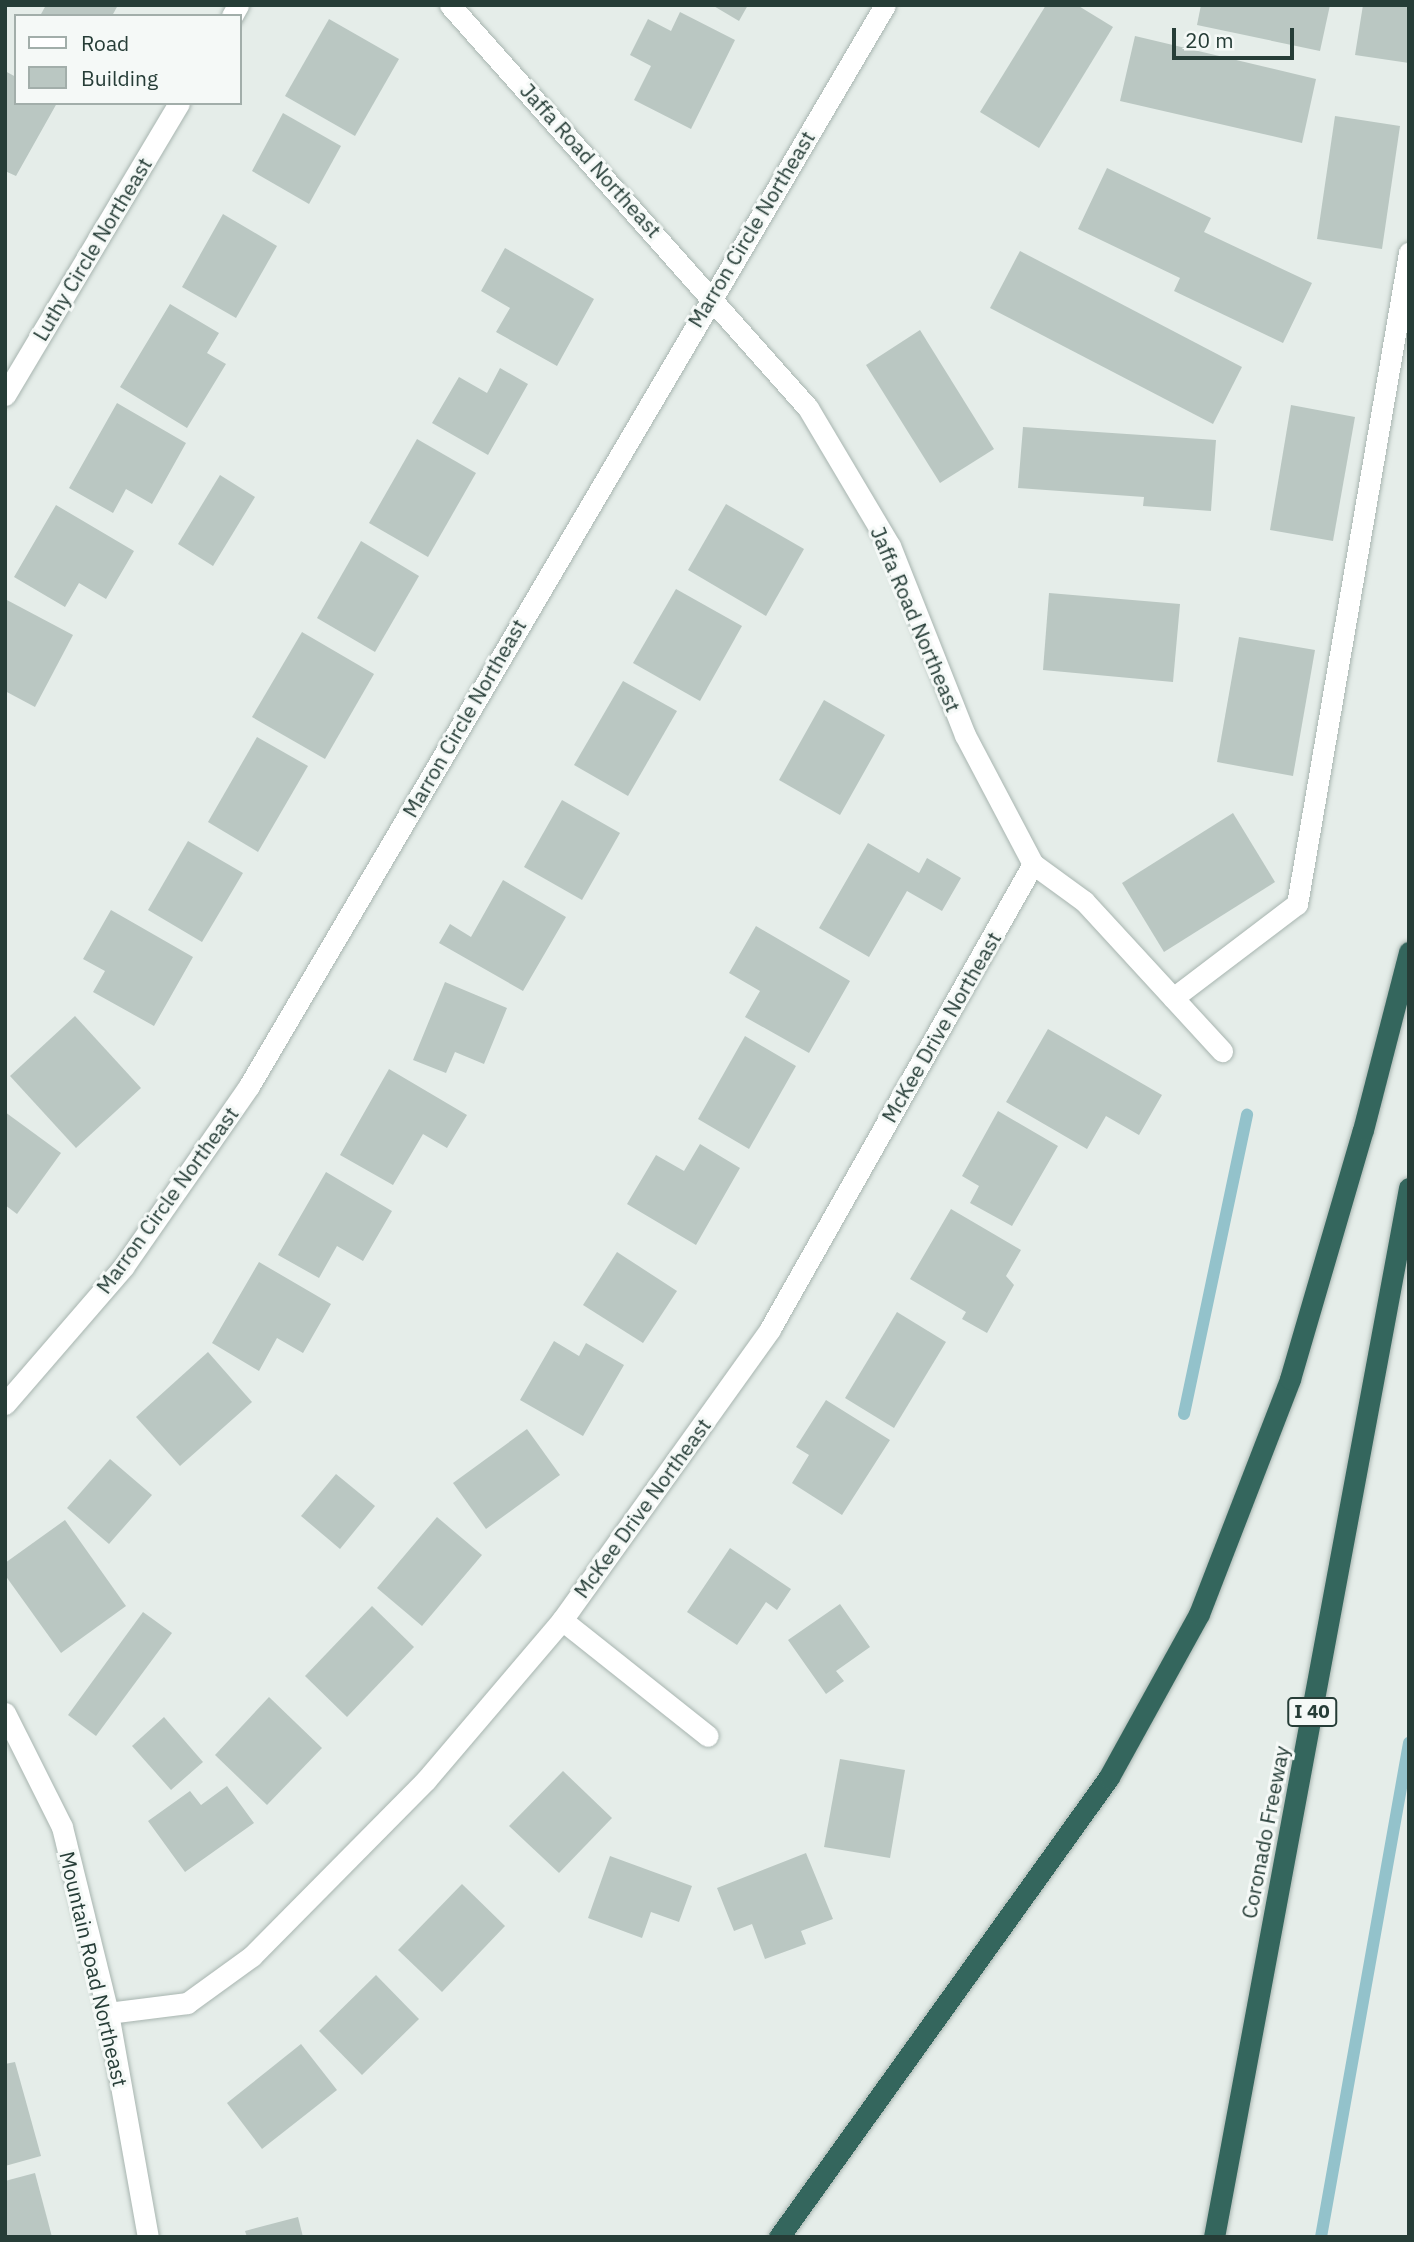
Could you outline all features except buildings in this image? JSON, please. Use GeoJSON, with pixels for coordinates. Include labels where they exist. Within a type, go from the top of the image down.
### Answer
{"type":"FeatureCollection","features":[{"type":"Feature","properties":{"kind":"highway"},"geometry":{"type":"LineString","coordinates":[[779,2237],[1109,1777],[1199,1614],[1290,1379],[1363,1130],[1409,951]]}},
{"type":"Feature","properties":{"kind":"highway","name":"Coronado Freeway"},"geometry":{"type":"LineString","coordinates":[[1214,2237],[1409,1188]]}},
{"type":"Feature","properties":{"kind":"street","name":"Jaffa Road Northeast"},"geometry":{"type":"LineString","coordinates":[[450,5],[712,294],[808,408],[890,546],[965,735],[1033,864]]}},
{"type":"Feature","properties":{"kind":"street","name":"Marron Circle Northeast"},"geometry":{"type":"LineString","coordinates":[[5,1404],[124,1266],[249,1086],[712,294],[885,5]]}},
{"type":"Feature","properties":{"kind":"street","name":"Luthy Circle Northeast"},"geometry":{"type":"LineString","coordinates":[[5,395],[178,105]]}},
{"type":"Feature","properties":{"kind":"street"},"geometry":{"type":"LineString","coordinates":[[1172,998],[1297,904],[1409,253]]}},
{"type":"Feature","properties":{"kind":"street"},"geometry":{"type":"LineString","coordinates":[[1033,864],[1084,901],[1222,1051]]}},
{"type":"Feature","properties":{"kind":"street","name":"McKee Drive Northeast"},"geometry":{"type":"LineString","coordinates":[[108,2013],[187,2003],[252,1956],[426,1780],[562,1620],[770,1329],[1033,864]]}},
{"type":"Feature","properties":{"kind":"street"},"geometry":{"type":"LineString","coordinates":[[562,1620],[708,1736]]}},
{"type":"Feature","properties":{"kind":"street","name":"Mountain Road Northeast"},"geometry":{"type":"LineString","coordinates":[[5,1713],[62,1827],[108,2013],[148,2237]]}},
{"type":"Feature","properties":{"kind":"waterway"},"geometry":{"type":"LineString","coordinates":[[1184,1414],[1247,1115]]}},
{"type":"Feature","properties":{"kind":"waterway"},"geometry":{"type":"LineString","coordinates":[[1321,2237],[1409,1743]]}}]}
